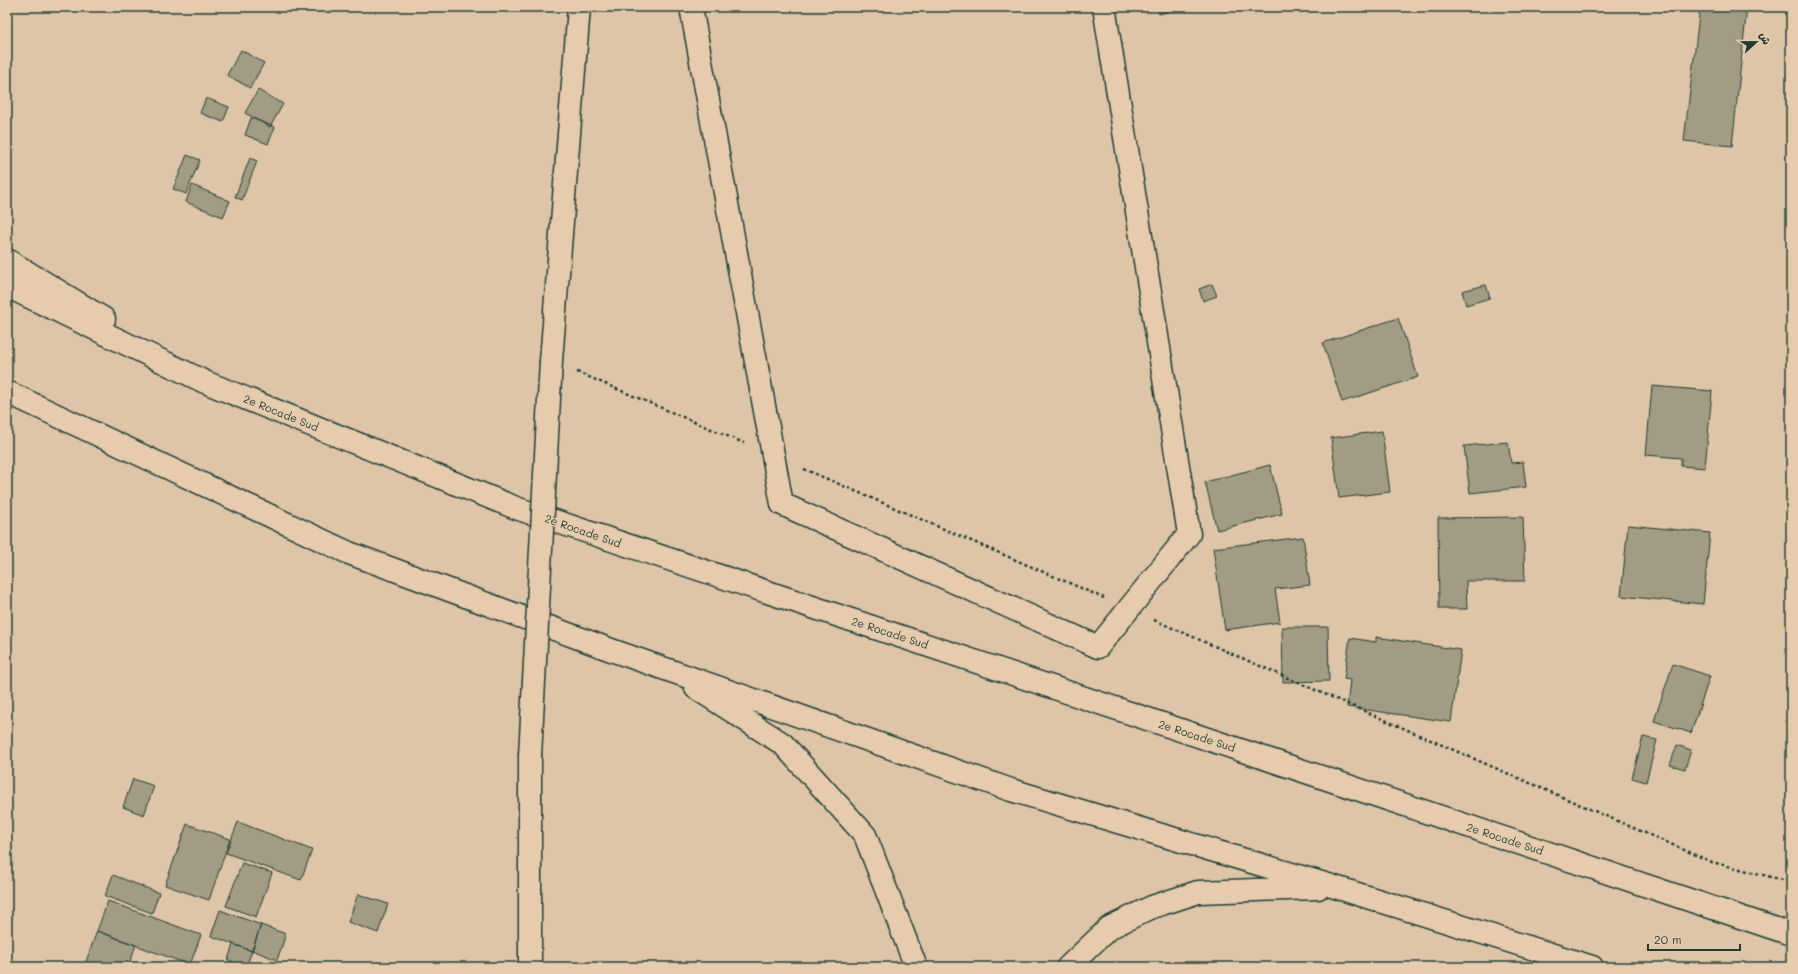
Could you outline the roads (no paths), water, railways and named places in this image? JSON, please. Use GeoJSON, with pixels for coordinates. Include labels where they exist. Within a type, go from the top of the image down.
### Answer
{"type":"FeatureCollection","features":[{"type":"Feature","properties":{"kind":"main road"},"geometry":{"type":"LineString","coordinates":[[530,967],[530,756],[551,361],[579,7]]}},
{"type":"Feature","properties":{"kind":"main road"},"geometry":{"type":"LineString","coordinates":[[691,7],[782,504],[1098,647],[1189,534],[1104,7]]}},
{"type":"Feature","properties":{"kind":"main road"},"geometry":{"type":"LineString","coordinates":[[7,260],[205,382]]}},
{"type":"Feature","properties":{"kind":"main road","name":"2e Rocade Sud"},"geometry":{"type":"LineString","coordinates":[[7,286],[205,382],[516,508],[1791,934]]}},
{"type":"Feature","properties":{"kind":"main road"},"geometry":{"type":"LineString","coordinates":[[7,392],[349,553],[666,669],[1011,790],[1335,887],[1592,967]]}},
{"type":"Feature","properties":{"kind":"main road"},"geometry":{"type":"LineString","coordinates":[[666,669],[783,744],[865,835],[916,967]]}},
{"type":"Feature","properties":{"kind":"main road"},"geometry":{"type":"LineString","coordinates":[[1068,967],[1109,928],[1152,907],[1198,892],[1335,887]]}}]}
